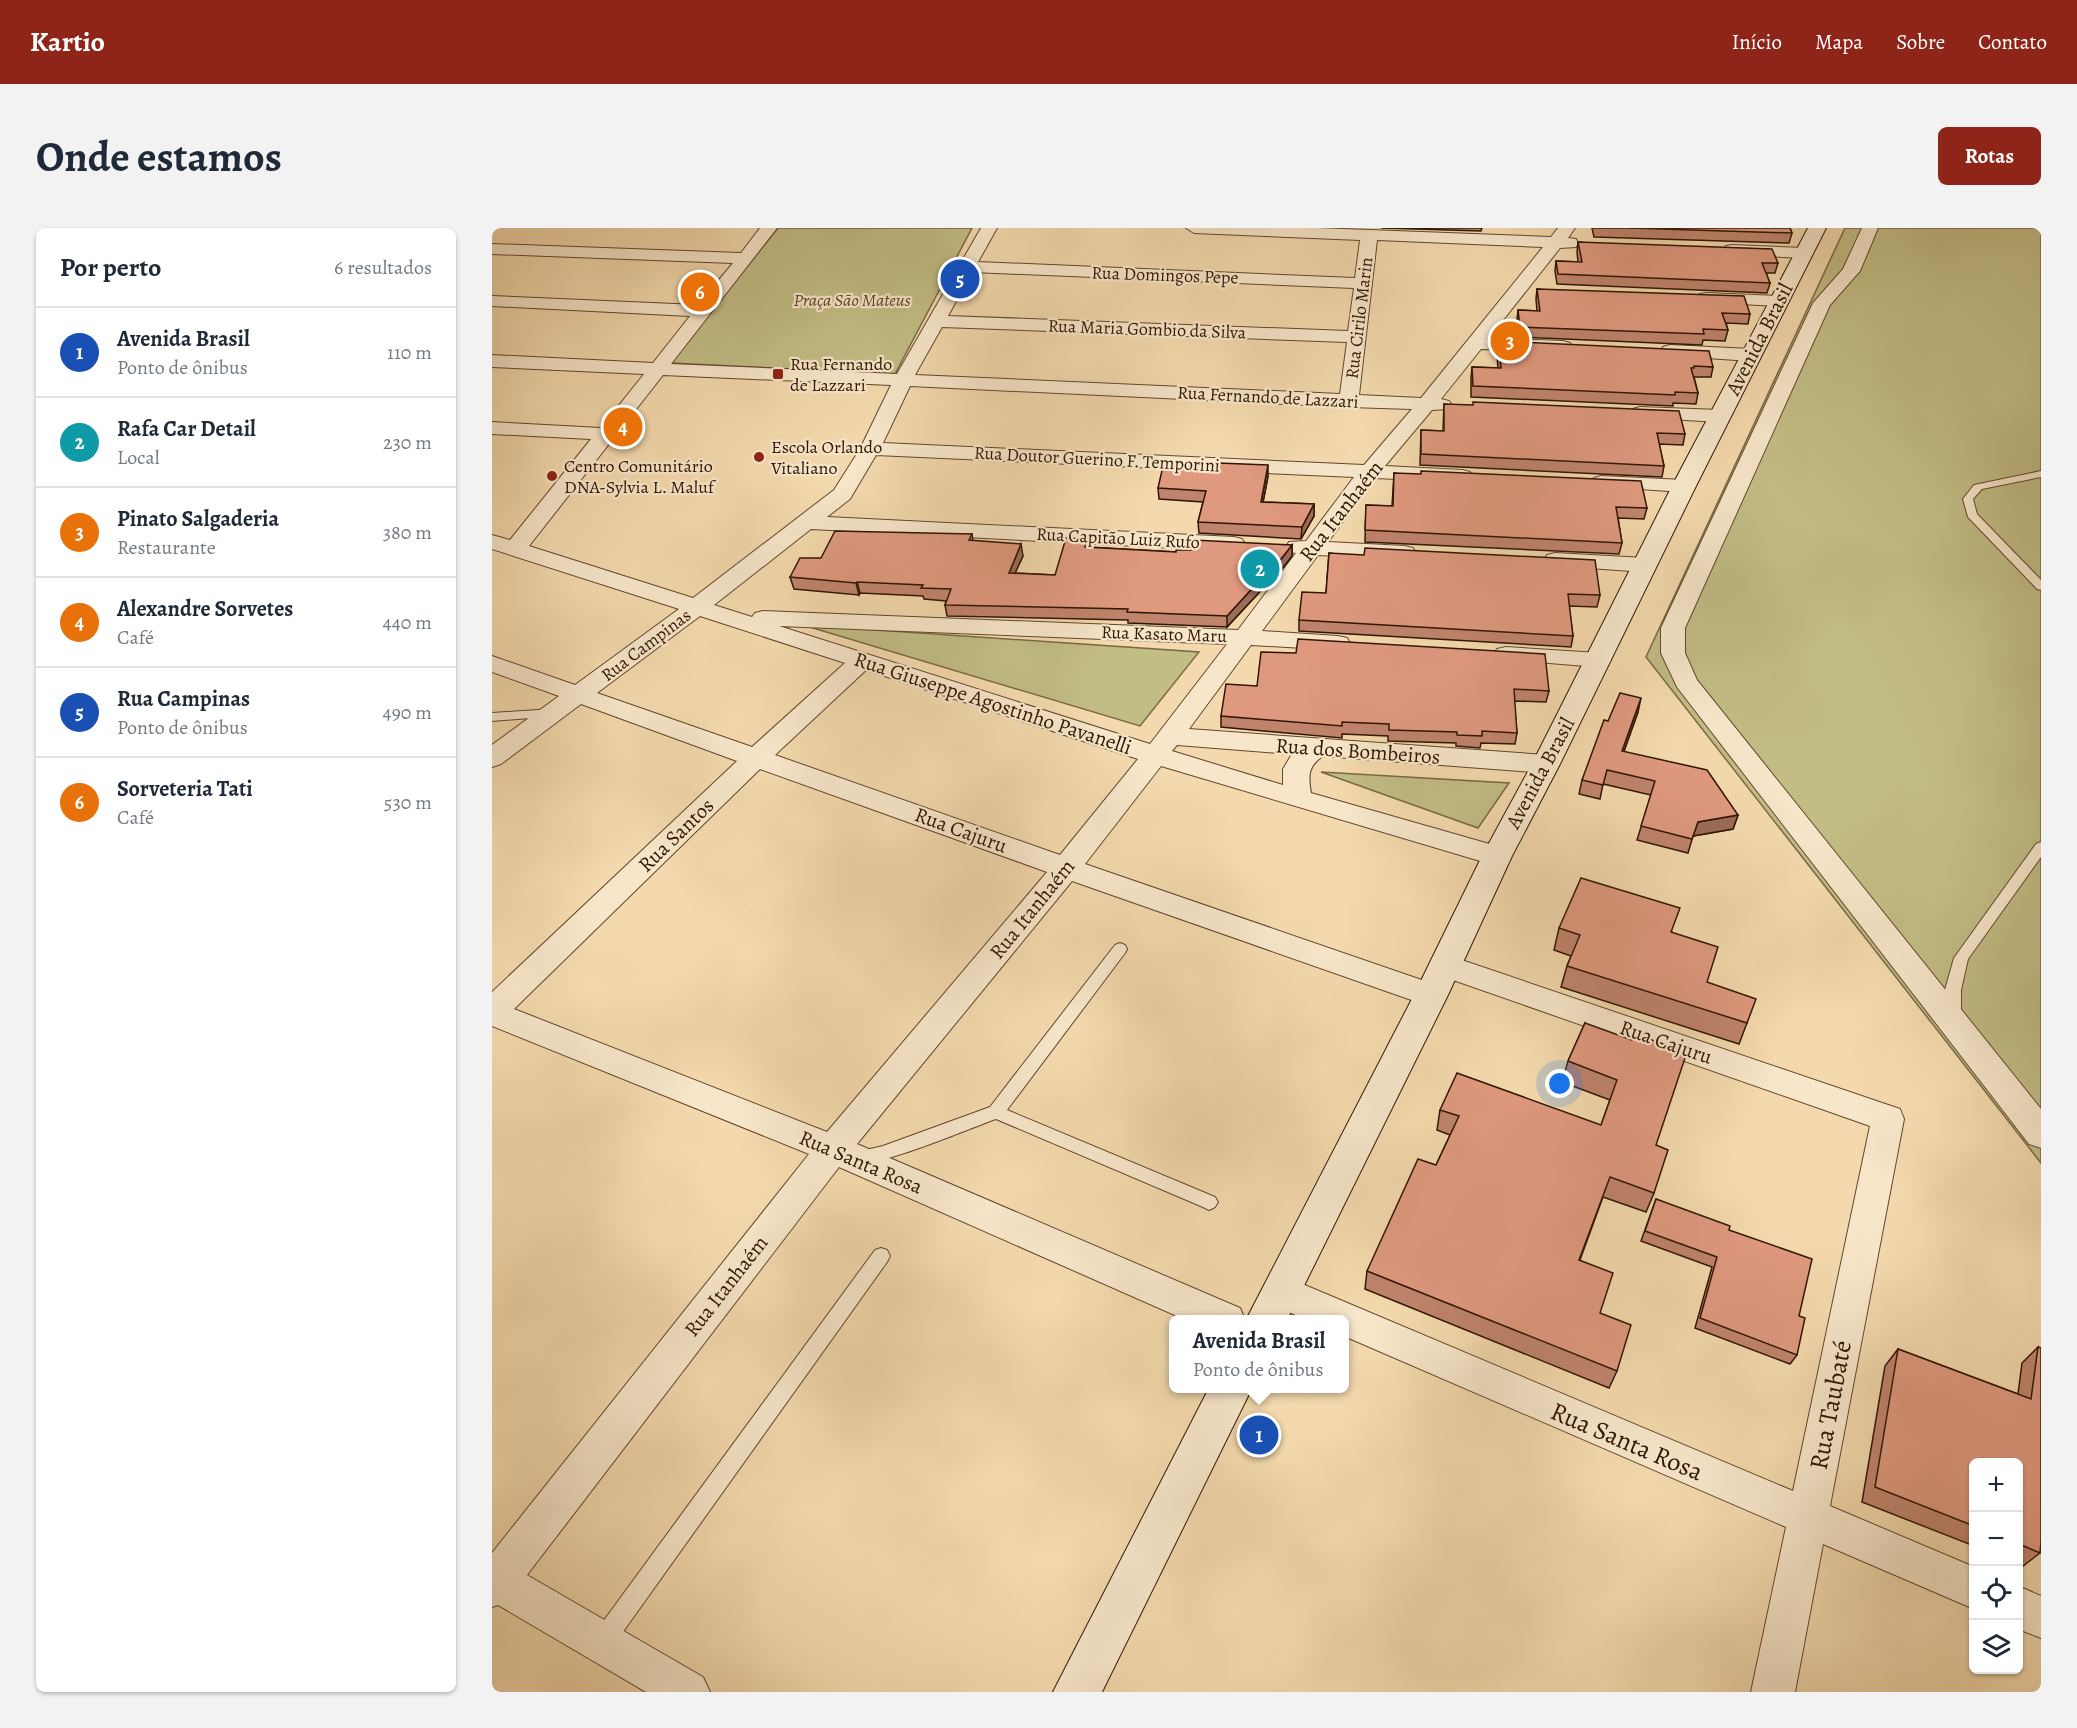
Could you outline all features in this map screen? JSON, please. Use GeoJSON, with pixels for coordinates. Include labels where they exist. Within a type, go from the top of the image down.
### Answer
{"type":"FeatureCollection","features":[{"type":"Feature","properties":{"kind":"main road","name":"Avenida Brasil"},"geometry":{"type":"LineString","coordinates":[[1274,1305],[1438,980],[1497,856],[1599,660],[1684,486],[1817,228]]}},
{"type":"Feature","properties":{"kind":"main road"},"geometry":{"type":"LineString","coordinates":[[1077,1692],[1229,1393]]}},
{"type":"Feature","properties":{"kind":"street"},"geometry":{"type":"LineString","coordinates":[[515,549],[769,228]]}},
{"type":"Feature","properties":{"kind":"street","name":"Rua Campinas"},"geometry":{"type":"LineString","coordinates":[[492,758],[698,606],[842,494],[870,449],[903,380],[989,228]]}},
{"type":"Feature","properties":{"kind":"street"},"geometry":{"type":"LineString","coordinates":[[1194,228],[1369,236],[1561,235],[1591,244]]}},
{"type":"Feature","properties":{"kind":"street"},"geometry":{"type":"LineString","coordinates":[[1870,228],[1851,271],[1822,303],[1673,628],[1673,653],[1686,682],[2041,1134]]}},
{"type":"Feature","properties":{"kind":"street","name":"Rua Itanhaém"},"geometry":{"type":"LineString","coordinates":[[493,1582],[845,1154],[1162,745],[1370,471],[1427,404],[1561,235]]}},
{"type":"Feature","properties":{"kind":"street","name":"Rua Cirilo Marin"},"geometry":{"type":"LineString","coordinates":[[1349,400],[1369,236]]}},
{"type":"Feature","properties":{"kind":"street"},"geometry":{"type":"LineString","coordinates":[[492,249],[745,258]]}},
{"type":"Feature","properties":{"kind":"street"},"geometry":{"type":"LineString","coordinates":[[1721,249],[1804,253]]}},
{"type":"Feature","properties":{"kind":"street","name":"Rua Domingos Pepe"},"geometry":{"type":"LineString","coordinates":[[967,267],[1364,283]]}},
{"type":"Feature","properties":{"kind":"street"},"geometry":{"type":"LineString","coordinates":[[1517,290],[1541,291]]}},
{"type":"Feature","properties":{"kind":"street"},"geometry":{"type":"LineString","coordinates":[[1684,297],[1779,301]]}},
{"type":"Feature","properties":{"kind":"street"},"geometry":{"type":"LineString","coordinates":[[492,301],[704,311]]}},
{"type":"Feature","properties":{"kind":"street","name":"Rua Maria Gombio da Silva"},"geometry":{"type":"LineString","coordinates":[[937,321],[1357,338]]}},
{"type":"Feature","properties":{"kind":"street"},"geometry":{"type":"LineString","coordinates":[[1476,343],[1579,348]]}},
{"type":"Feature","properties":{"kind":"street"},"geometry":{"type":"LineString","coordinates":[[1648,350],[1751,355]]}},
{"type":"Feature","properties":{"kind":"street","name":"Rua Fernando de Lazzari"},"geometry":{"type":"LineString","coordinates":[[492,361],[1462,406]]}},
{"type":"Feature","properties":{"kind":"street"},"geometry":{"type":"LineString","coordinates":[[1626,412],[1720,416]]}},
{"type":"Feature","properties":{"kind":"street"},"geometry":{"type":"LineString","coordinates":[[492,428],[608,434]]}},
{"type":"Feature","properties":{"kind":"street","name":"Rua Doutor Guerino F. Temporini"},"geometry":{"type":"LineString","coordinates":[[870,449],[1486,477]]}},
{"type":"Feature","properties":{"kind":"street"},"geometry":{"type":"LineString","coordinates":[[1579,481],[1684,486]]}},
{"type":"Feature","properties":{"kind":"street","name":"Rua Capitão Luiz Rufo"},"geometry":{"type":"LineString","coordinates":[[806,522],[1254,545]]}},
{"type":"Feature","properties":{"kind":"street","name":"Rua Giuseppe Agostinho Pavanelli"},"geometry":{"type":"LineString","coordinates":[[492,542],[698,606],[862,661],[1162,745],[1299,798],[1497,856]]}},
{"type":"Feature","properties":{"kind":"street"},"geometry":{"type":"LineString","coordinates":[[1277,546],[1432,554]]}},
{"type":"Feature","properties":{"kind":"street"},"geometry":{"type":"LineString","coordinates":[[1538,560],[1645,565]]}},
{"type":"Feature","properties":{"kind":"street","name":"Rua Kasato Maru"},"geometry":{"type":"LineString","coordinates":[[729,616],[1361,644]]}},
{"type":"Feature","properties":{"kind":"street"},"geometry":{"type":"LineString","coordinates":[[1480,652],[1599,660]]}},
{"type":"Feature","properties":{"kind":"street","name":"Rua Santos"},"geometry":{"type":"LineString","coordinates":[[492,1012],[757,757],[862,661]]}},
{"type":"Feature","properties":{"kind":"street","name":"Rua Cajuru"},"geometry":{"type":"LineString","coordinates":[[492,664],[1066,868],[1888,1119]]}},
{"type":"Feature","properties":{"kind":"street","name":"Rua dos Bombeiros"},"geometry":{"type":"LineString","coordinates":[[1162,745],[1316,748],[1546,764]]}},
{"type":"Feature","properties":{"kind":"street"},"geometry":{"type":"LineString","coordinates":[[1299,798],[1295,777],[1297,767],[1301,757],[1316,748]]}},
{"type":"Feature","properties":{"kind":"street","name":"Rua Santa Rosa"},"geometry":{"type":"LineString","coordinates":[[492,1012],[845,1154],[1215,1315]]}},
{"type":"Feature","properties":{"kind":"street","name":"Rua Taubaté"},"geometry":{"type":"LineString","coordinates":[[1773,1692],[1888,1119]]}},
{"type":"Feature","properties":{"kind":"street","name":"Rua Santa Rosa"},"geometry":{"type":"LineString","coordinates":[[1274,1305],[1299,1315]]}},
{"type":"Feature","properties":{"kind":"street","name":"Rua Santa Rosa"},"geometry":{"type":"LineString","coordinates":[[1349,1335],[1969,1586]]}},
{"type":"Feature","properties":{"kind":"street"},"geometry":{"type":"LineString","coordinates":[[493,1582],[688,1692]]}},
{"type":"Feature","properties":{"kind":"street"},"geometry":{"type":"LineString","coordinates":[[2023,1609],[2041,1617]]}},
{"type":"Feature","properties":{"kind":"lane"},"geometry":{"type":"LineString","coordinates":[[2041,474],[1977,487],[1968,499],[1972,515],[2041,587]]}},
{"type":"Feature","properties":{"kind":"lane"},"geometry":{"type":"LineString","coordinates":[[492,717],[554,713]]}},
{"type":"Feature","properties":{"kind":"lane"},"geometry":{"type":"LineString","coordinates":[[1953,1024],[1953,990],[1961,958],[2041,847]]}},
{"type":"Feature","properties":{"kind":"lane"},"geometry":{"type":"LineString","coordinates":[[845,1154],[883,1153],[996,1112],[1120,949]]}},
{"type":"Feature","properties":{"kind":"lane"},"geometry":{"type":"LineString","coordinates":[[996,1112],[1209,1202]]}},
{"type":"Feature","properties":{"kind":"lane"},"geometry":{"type":"LineString","coordinates":[[602,1642],[881,1256]]}},
{"type":"Feature","properties":{"kind":"green space","name":"Praça São Mateus"},"geometry":{"type":"Polygon","coordinates":[[[778,228],[972,228],[895,374],[670,363],[778,228]]]}},
{"type":"Feature","properties":{"kind":"green space"},"geometry":{"type":"Polygon","coordinates":[[[1845,228],[2041,228],[2041,1163],[1646,657],[1845,228]]]}},
{"type":"Feature","properties":{"kind":"green space"},"geometry":{"type":"Polygon","coordinates":[[[803,625],[1199,652],[1140,726],[803,625]]]}},
{"type":"Feature","properties":{"kind":"green space"},"geometry":{"type":"Polygon","coordinates":[[[1321,772],[1509,783],[1478,828],[1321,772]]]}},
{"type":"Feature","properties":{"kind":"building"},"geometry":{"type":"Polygon","coordinates":[[[1629,228],[1790,228],[1792,233],[1629,228]]]}},
{"type":"Feature","properties":{"kind":"building"},"geometry":{"type":"Polygon","coordinates":[[[1578,242],[1772,249],[1778,263],[1762,263],[1770,283],[1558,274],[1556,261],[1582,262],[1578,242]]]}},
{"type":"Feature","properties":{"kind":"building"},"geometry":{"type":"Polygon","coordinates":[[[1537,289],[1744,296],[1750,314],[1722,313],[1728,330],[1703,329],[1704,334],[1520,327],[1518,310],[1540,311],[1537,289]]]}},
{"type":"Feature","properties":{"kind":"building"},"geometry":{"type":"Polygon","coordinates":[[[1521,342],[1709,351],[1713,367],[1694,366],[1691,368],[1698,393],[1675,392],[1675,395],[1473,386],[1472,367],[1501,368],[1499,345],[1522,346],[1521,342]]]}},
{"type":"Feature","properties":{"kind":"building"},"geometry":{"type":"Polygon","coordinates":[[[1473,402],[1679,411],[1685,434],[1657,433],[1664,466],[1421,454],[1421,430],[1444,431],[1444,404],[1473,405],[1473,402]]]}},
{"type":"Feature","properties":{"kind":"building"},"geometry":{"type":"Polygon","coordinates":[[[1193,462],[1268,465],[1261,502],[1314,504],[1302,527],[1198,522],[1206,491],[1158,488],[1163,466],[1192,467],[1193,462]]]}},
{"type":"Feature","properties":{"kind":"building"},"geometry":{"type":"Polygon","coordinates":[[[1421,471],[1641,481],[1647,508],[1616,507],[1622,543],[1365,530],[1366,505],[1393,506],[1394,473],[1421,474],[1421,471]]]}},
{"type":"Feature","properties":{"kind":"building"},"geometry":{"type":"Polygon","coordinates":[[[835,531],[972,534],[969,540],[1021,544],[1009,573],[1055,575],[1066,538],[1087,539],[1085,547],[1176,552],[1176,550],[1191,550],[1194,540],[1292,545],[1271,572],[1268,571],[1227,616],[1127,612],[1128,609],[945,605],[951,589],[921,588],[923,585],[856,583],[790,577],[800,558],[821,558],[835,531]]]}},
{"type":"Feature","properties":{"kind":"building"},"geometry":{"type":"Polygon","coordinates":[[[1365,548],[1595,560],[1600,595],[1568,594],[1573,636],[1299,620],[1302,592],[1326,593],[1329,553],[1364,555],[1365,548]]]}},
{"type":"Feature","properties":{"kind":"building"},"geometry":{"type":"Polygon","coordinates":[[[1298,639],[1545,654],[1549,691],[1514,689],[1517,733],[1482,731],[1482,736],[1457,735],[1457,732],[1389,730],[1389,724],[1342,722],[1342,726],[1221,716],[1226,684],[1257,686],[1261,652],[1296,653],[1298,639]]]}},
{"type":"Feature","properties":{"kind":"building"},"geometry":{"type":"Polygon","coordinates":[[[1620,693],[1641,698],[1622,751],[1707,770],[1738,815],[1698,822],[1692,839],[1641,826],[1655,781],[1607,770],[1603,785],[1582,780],[1604,720],[1608,721],[1620,693]]]}},
{"type":"Feature","properties":{"kind":"building"},"geometry":{"type":"Polygon","coordinates":[[[1581,878],[1680,908],[1671,932],[1718,947],[1707,982],[1756,999],[1747,1023],[1567,966],[1580,935],[1559,928],[1581,878]]]}},
{"type":"Feature","properties":{"kind":"building"},"geometry":{"type":"Polygon","coordinates":[[[1585,1023],[1632,1040],[1634,1034],[1687,1052],[1656,1145],[1668,1150],[1654,1193],[1610,1177],[1579,1260],[1613,1273],[1600,1313],[1631,1325],[1617,1371],[1367,1271],[1418,1159],[1436,1165],[1459,1116],[1440,1110],[1457,1073],[1601,1125],[1617,1080],[1568,1061],[1585,1023]]]}},
{"type":"Feature","properties":{"kind":"building"},"geometry":{"type":"Polygon","coordinates":[[[1656,1199],[1730,1226],[1729,1230],[1812,1259],[1799,1316],[1805,1318],[1797,1355],[1700,1318],[1717,1257],[1645,1231],[1656,1199]]]}},
{"type":"Feature","properties":{"kind":"building"},"geometry":{"type":"Polygon","coordinates":[[[2038,1347],[2041,1348],[2040,1553],[2023,1546],[2023,1458],[1969,1458],[1969,1524],[1875,1487],[1898,1349],[2031,1399],[2038,1347]]]}},
{"type":"Feature","properties":{"kind":"place","name":"Rua Campinas"},"geometry":{"type":"Point","coordinates":[960,279]}},
{"type":"Feature","properties":{"kind":"place","name":"Sorveteria Tati"},"geometry":{"type":"Point","coordinates":[700,292]}},
{"type":"Feature","properties":{"kind":"place","name":"Pinato Salgaderia"},"geometry":{"type":"Point","coordinates":[1510,341]}},
{"type":"Feature","properties":{"kind":"place","name":"Rua Fernando de Lazzari"},"geometry":{"type":"Point","coordinates":[778,374]}},
{"type":"Feature","properties":{"kind":"place","name":"Alexandre Sorvetes"},"geometry":{"type":"Point","coordinates":[623,427]}},
{"type":"Feature","properties":{"kind":"place","name":"Escola Orlando Vitaliano"},"geometry":{"type":"Point","coordinates":[759,457]}},
{"type":"Feature","properties":{"kind":"place","name":"Centro Comunitário DNA-Sylvia L. Maluf"},"geometry":{"type":"Point","coordinates":[552,476]}},
{"type":"Feature","properties":{"kind":"place","name":"Rafa Car Detail"},"geometry":{"type":"Point","coordinates":[1260,569]}},
{"type":"Feature","properties":{"kind":"place","name":"Avenida Brasil"},"geometry":{"type":"Point","coordinates":[1259,1435]}}]}
